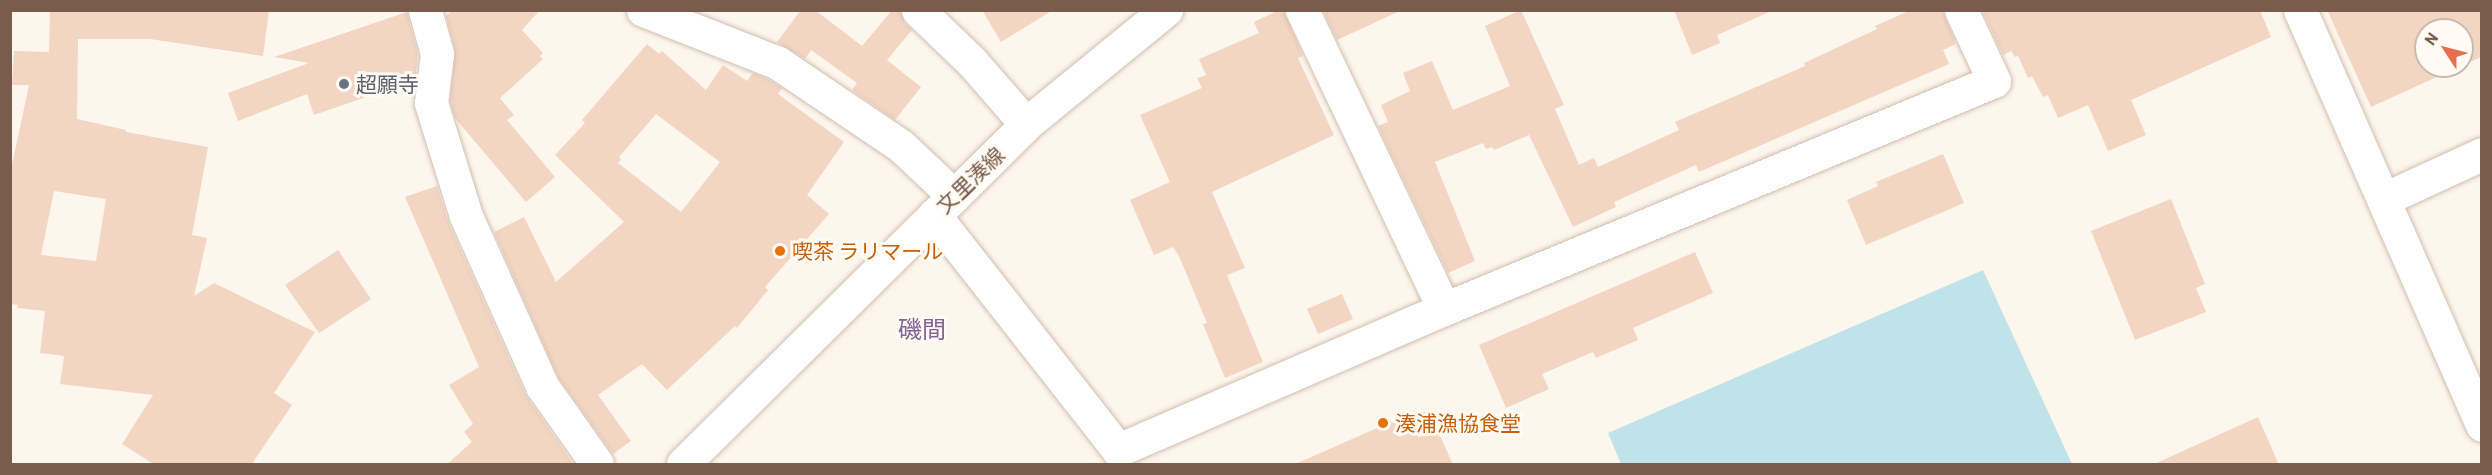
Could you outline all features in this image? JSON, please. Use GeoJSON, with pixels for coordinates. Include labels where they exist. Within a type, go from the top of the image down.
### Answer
{"type":"FeatureCollection","features":[{"type":"Feature","properties":{"kind":"street"},"geometry":{"type":"LineString","coordinates":[[425,10],[437,54],[431,103],[466,216],[542,386],[597,465]]}},
{"type":"Feature","properties":{"kind":"street"},"geometry":{"type":"LineString","coordinates":[[643,10],[778,63],[901,146],[1118,450],[1444,309],[1994,81],[1961,10]]}},
{"type":"Feature","properties":{"kind":"street"},"geometry":{"type":"LineString","coordinates":[[918,10],[972,62],[1026,124]]}},
{"type":"Feature","properties":{"kind":"street","name":"文里湊線"},"geometry":{"type":"LineString","coordinates":[[683,465],[1026,124],[1166,10]]}},
{"type":"Feature","properties":{"kind":"street"},"geometry":{"type":"LineString","coordinates":[[1302,10],[1444,309]]}},
{"type":"Feature","properties":{"kind":"street"},"geometry":{"type":"LineString","coordinates":[[2300,10],[2481,425]]}},
{"type":"Feature","properties":{"kind":"street"},"geometry":{"type":"LineString","coordinates":[[2384,199],[2481,154]]}},
{"type":"Feature","properties":{"kind":"water"},"geometry":{"type":"Polygon","coordinates":[[[1983,270],[2072,464],[1621,464],[1608,433],[1983,270]]]}},
{"type":"Feature","properties":{"kind":"building"},"geometry":{"type":"Polygon","coordinates":[[[50,10],[269,10],[263,56],[150,39],[78,39],[77,119],[126,130],[126,132],[208,147],[192,235],[207,238],[194,296],[214,283],[315,332],[274,393],[292,405],[251,465],[155,465],[122,444],[153,395],[60,384],[64,356],[40,353],[45,311],[17,308],[18,305],[11,304],[10,174],[29,85],[12,85],[14,51],[49,52],[50,10]],[[54,191],[41,255],[96,261],[106,199],[54,191]]]}},
{"type":"Feature","properties":{"kind":"building"},"geometry":{"type":"Polygon","coordinates":[[[453,10],[540,10],[522,30],[543,53],[540,56],[543,59],[500,98],[514,115],[507,120],[555,177],[526,202],[455,118],[450,101],[455,50],[446,16],[453,10]]]}},
{"type":"Feature","properties":{"kind":"building"},"geometry":{"type":"Polygon","coordinates":[[[801,10],[815,10],[862,46],[892,10],[900,10],[905,23],[912,30],[887,60],[921,87],[895,120],[852,90],[857,83],[811,50],[805,59],[777,42],[801,10]]]}},
{"type":"Feature","properties":{"kind":"building"},"geometry":{"type":"Polygon","coordinates":[[[982,10],[1053,10],[1001,42],[982,10]]]}},
{"type":"Feature","properties":{"kind":"building"},"geometry":{"type":"Polygon","coordinates":[[[1279,10],[1284,10],[1303,56],[1298,58],[1334,135],[1212,192],[1245,268],[1227,275],[1263,362],[1225,378],[1203,324],[1207,323],[1179,256],[1173,247],[1154,255],[1130,200],[1170,182],[1140,115],[1202,88],[1197,78],[1206,75],[1199,59],[1259,33],[1254,22],[1279,10]]]}},
{"type":"Feature","properties":{"kind":"building"},"geometry":{"type":"Polygon","coordinates":[[[1323,10],[1402,10],[1337,40],[1323,10]]]}},
{"type":"Feature","properties":{"kind":"building"},"geometry":{"type":"Polygon","coordinates":[[[1521,10],[1564,105],[1555,109],[1579,165],[1594,158],[1598,167],[1679,130],[1675,122],[1805,66],[1804,63],[1877,29],[1875,26],[1911,10],[1943,10],[1956,44],[1943,50],[1949,64],[1699,172],[1696,165],[1614,202],[1616,207],[1573,227],[1529,135],[1494,150],[1492,147],[1486,149],[1483,143],[1435,162],[1475,261],[1448,273],[1378,126],[1388,122],[1381,105],[1410,91],[1403,73],[1432,61],[1453,110],[1510,86],[1485,26],[1521,10]]]}},
{"type":"Feature","properties":{"kind":"building"},"geometry":{"type":"Polygon","coordinates":[[[1674,10],[1774,10],[1717,35],[1720,43],[1692,55],[1674,10]]]}},
{"type":"Feature","properties":{"kind":"building"},"geometry":{"type":"Polygon","coordinates":[[[1982,10],[2260,10],[2271,37],[2131,100],[2146,135],[2108,151],[2088,105],[2058,118],[2048,95],[2043,97],[2032,76],[2028,78],[2018,56],[2015,57],[2011,51],[2003,55],[1982,10]]]}},
{"type":"Feature","properties":{"kind":"building"},"geometry":{"type":"Polygon","coordinates":[[[2327,10],[2481,10],[2481,57],[2474,60],[2474,18],[2414,18],[2414,78],[2435,78],[2371,107],[2327,10]]]}},
{"type":"Feature","properties":{"kind":"building"},"geometry":{"type":"Polygon","coordinates":[[[407,12],[418,55],[415,80],[314,115],[307,94],[238,121],[228,93],[309,63],[274,57],[407,12]]]}},
{"type":"Feature","properties":{"kind":"building"},"geometry":{"type":"Polygon","coordinates":[[[647,44],[659,54],[662,51],[706,90],[723,65],[747,81],[753,73],[769,80],[782,88],[778,94],[844,142],[807,195],[829,214],[765,287],[768,290],[737,328],[735,326],[667,390],[642,364],[598,395],[631,441],[613,454],[558,377],[494,232],[524,217],[556,282],[624,222],[555,155],[585,123],[582,120],[647,44]],[[656,114],[619,157],[621,159],[618,163],[681,212],[720,162],[656,114]]]}},
{"type":"Feature","properties":{"kind":"building"},"geometry":{"type":"Polygon","coordinates":[[[1943,154],[1964,203],[1866,245],[1847,200],[1878,186],[1876,182],[1943,154]]]}},
{"type":"Feature","properties":{"kind":"building"},"geometry":{"type":"Polygon","coordinates":[[[437,186],[449,224],[525,394],[574,465],[446,465],[472,442],[464,432],[473,424],[449,385],[479,367],[405,197],[437,186]]]}},
{"type":"Feature","properties":{"kind":"building"},"geometry":{"type":"Polygon","coordinates":[[[2171,199],[2205,284],[2196,288],[2206,312],[2135,340],[2091,231],[2171,199]]]}},
{"type":"Feature","properties":{"kind":"building"},"geometry":{"type":"Polygon","coordinates":[[[338,250],[371,299],[319,333],[285,285],[338,250]]]}},
{"type":"Feature","properties":{"kind":"building"},"geometry":{"type":"Polygon","coordinates":[[[1695,252],[1713,293],[1633,328],[1638,340],[1596,358],[1593,352],[1542,374],[1549,389],[1506,408],[1479,345],[1695,252]]]}},
{"type":"Feature","properties":{"kind":"building"},"geometry":{"type":"Polygon","coordinates":[[[1342,294],[1353,319],[1318,334],[1307,309],[1342,294]]]}},
{"type":"Feature","properties":{"kind":"building"},"geometry":{"type":"Polygon","coordinates":[[[1429,410],[1453,465],[1293,465],[1409,414],[1410,418],[1429,410]]]}},
{"type":"Feature","properties":{"kind":"building"},"geometry":{"type":"Polygon","coordinates":[[[2258,417],[2279,465],[2152,465],[2258,417]]]}},
{"type":"Feature","properties":{"kind":"place","name":"超願寺"},"geometry":{"type":"Point","coordinates":[344,84]}},
{"type":"Feature","properties":{"kind":"place","name":"喫茶 ラリマール"},"geometry":{"type":"Point","coordinates":[780,251]}},
{"type":"Feature","properties":{"kind":"place","name":"湊浦漁協食堂"},"geometry":{"type":"Point","coordinates":[1383,423]}},
{"type":"Feature","properties":{"kind":"district","name":"磯間"},"geometry":{"type":"Point","coordinates":[922,329]}}]}
